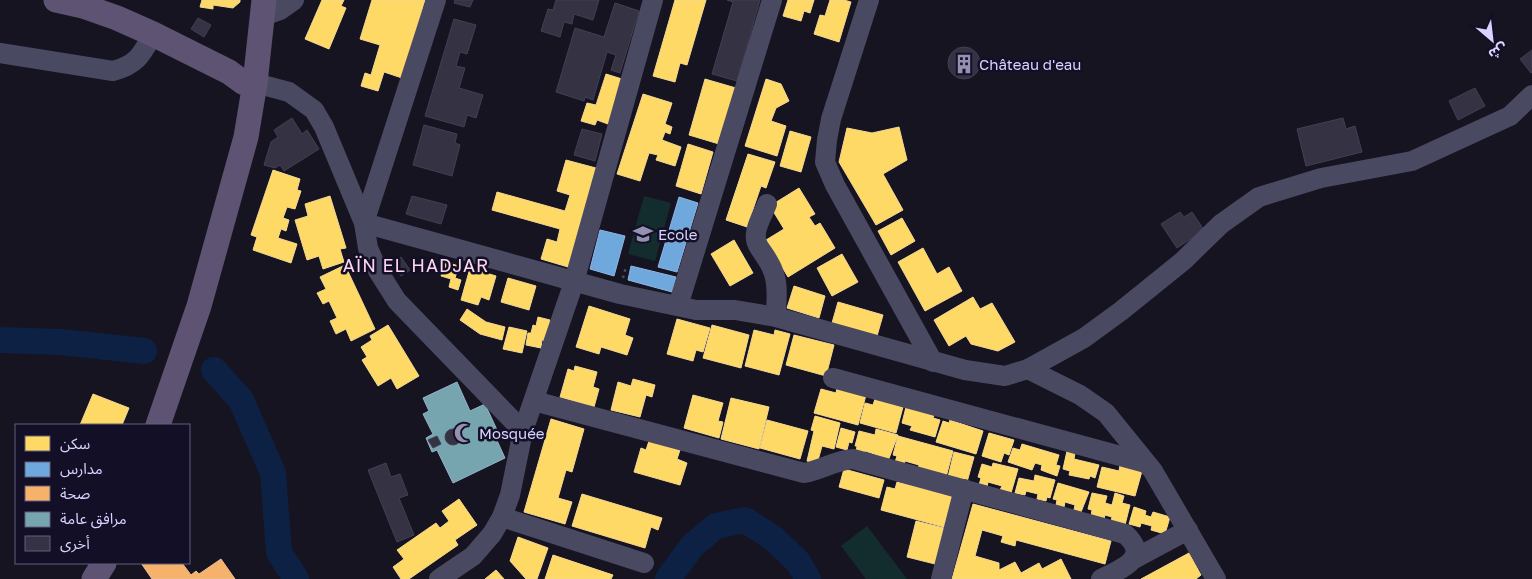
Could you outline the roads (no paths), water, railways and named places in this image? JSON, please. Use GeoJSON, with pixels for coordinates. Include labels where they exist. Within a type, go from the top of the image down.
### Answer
{"type":"FeatureCollection","features":[{"type":"Feature","properties":{"kind":"main road"},"geometry":{"type":"LineString","coordinates":[[56,0],[100,12],[153,34],[229,72],[244,83],[255,83]]}},
{"type":"Feature","properties":{"kind":"main road"},"geometry":{"type":"LineString","coordinates":[[158,424],[199,306],[246,137],[255,83],[263,8]]}},
{"type":"Feature","properties":{"kind":"street"},"geometry":{"type":"LineString","coordinates":[[263,8],[280,10],[294,0]]}},
{"type":"Feature","properties":{"kind":"street"},"geometry":{"type":"LineString","coordinates":[[364,223],[436,0]]}},
{"type":"Feature","properties":{"kind":"street"},"geometry":{"type":"LineString","coordinates":[[439,579],[473,556],[492,534],[502,517],[510,494],[523,431],[574,282],[653,0]]}},
{"type":"Feature","properties":{"kind":"street"},"geometry":{"type":"LineString","coordinates":[[678,306],[772,0]]}},
{"type":"Feature","properties":{"kind":"street"},"geometry":{"type":"LineString","coordinates":[[869,0],[831,119],[825,162],[835,185],[933,362]]}},
{"type":"Feature","properties":{"kind":"street"},"geometry":{"type":"LineString","coordinates":[[0,53],[113,71],[126,68],[140,58],[153,34]]}},
{"type":"Feature","properties":{"kind":"street"},"geometry":{"type":"LineString","coordinates":[[255,83],[289,92],[314,110],[324,127],[364,223],[368,248],[378,271],[397,301],[523,431]]}},
{"type":"Feature","properties":{"kind":"street"},"geometry":{"type":"LineString","coordinates":[[364,223],[620,294],[696,310],[735,310],[776,317],[933,362],[965,370],[1005,376],[1028,369],[1084,338],[1121,311],[1183,260],[1221,224],[1259,197],[1321,178],[1412,162],[1510,116],[1532,96]]}},
{"type":"Feature","properties":{"kind":"street"},"geometry":{"type":"LineString","coordinates":[[767,204],[755,236],[757,245],[769,261],[774,272],[777,285],[776,317]]}},
{"type":"Feature","properties":{"kind":"street"},"geometry":{"type":"LineString","coordinates":[[1028,369],[1080,395],[1106,413],[1154,472],[1216,579]]}},
{"type":"Feature","properties":{"kind":"street"},"geometry":{"type":"LineString","coordinates":[[833,378],[1146,463]]}},
{"type":"Feature","properties":{"kind":"street"},"geometry":{"type":"LineString","coordinates":[[534,401],[804,473],[844,460],[854,459],[1125,534],[1132,541],[1136,549],[1134,559]]}},
{"type":"Feature","properties":{"kind":"street"},"geometry":{"type":"LineString","coordinates":[[941,579],[964,489]]}},
{"type":"Feature","properties":{"kind":"street"},"geometry":{"type":"LineString","coordinates":[[502,517],[644,563]]}},
{"type":"Feature","properties":{"kind":"street"},"geometry":{"type":"LineString","coordinates":[[1101,579],[1188,530]]}},
{"type":"Feature","properties":{"kind":"waterway"},"geometry":{"type":"LineString","coordinates":[[0,340],[61,342],[144,351]]}},
{"type":"Feature","properties":{"kind":"waterway"},"geometry":{"type":"LineString","coordinates":[[214,370],[241,400],[273,473],[279,552],[296,579]]}},
{"type":"Feature","properties":{"kind":"waterway"},"geometry":{"type":"LineString","coordinates":[[668,579],[693,545],[716,526],[745,520],[773,538],[798,562],[808,579]]}},
{"type":"Feature","properties":{"kind":"place","name":"Château d'eau"},"geometry":{"type":"Point","coordinates":[964,64]}},
{"type":"Feature","properties":{"kind":"place","name":"Ecole"},"geometry":{"type":"Point","coordinates":[643,234]}},
{"type":"Feature","properties":{"kind":"place","name":"Mosquée"},"geometry":{"type":"Point","coordinates":[464,433]}},
{"type":"Feature","properties":{"kind":"district","name":"AÏN EL HADJAR"},"geometry":{"type":"Point","coordinates":[416,265]}}]}
